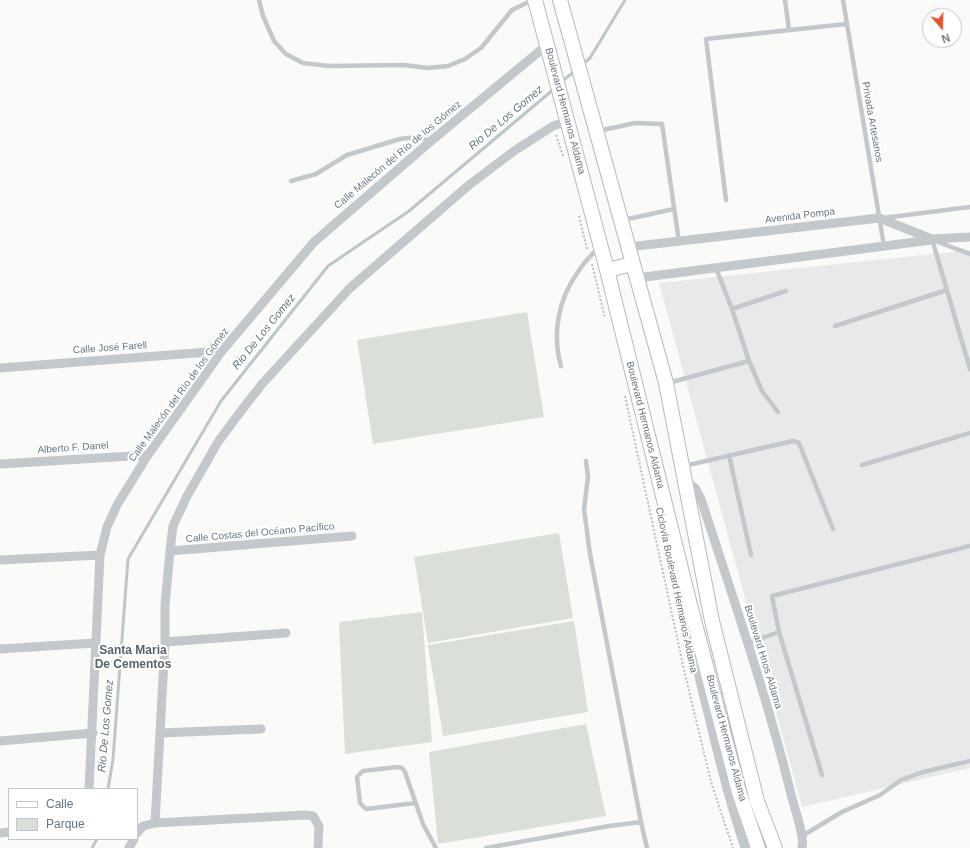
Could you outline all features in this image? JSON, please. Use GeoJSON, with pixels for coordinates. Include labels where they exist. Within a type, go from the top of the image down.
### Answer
{"type":"FeatureCollection","features":[{"type":"Feature","properties":{"kind":"main road","name":"Boulevard Hermanos Aldama"},"geometry":{"type":"LineString","coordinates":[[534,0],[567,116],[601,246],[690,605],[739,792],[758,848]]}},
{"type":"Feature","properties":{"kind":"main road","name":"Boulevard Hermanos Aldama"},"geometry":{"type":"LineString","coordinates":[[560,0],[666,383],[712,621],[757,801],[775,848]]}},
{"type":"Feature","properties":{"kind":"main road"},"geometry":{"type":"LineString","coordinates":[[607,270],[633,264]]}},
{"type":"Feature","properties":{"kind":"street","name":"Calle Malecón del Río de los Gómez"},"geometry":{"type":"LineString","coordinates":[[88,788],[93,733],[95,643],[100,555],[107,527],[117,504],[148,455],[222,351],[314,242],[431,141],[549,51]]}},
{"type":"Feature","properties":{"kind":"street"},"geometry":{"type":"LineString","coordinates":[[155,823],[165,642],[165,605],[173,526],[187,496],[218,442],[267,378],[350,288],[469,185],[514,151],[567,116]]}},
{"type":"Feature","properties":{"kind":"street","name":"Avenida Pompa"},"geometry":{"type":"LineString","coordinates":[[628,247],[879,218],[932,239],[970,237]]}},
{"type":"Feature","properties":{"kind":"street"},"geometry":{"type":"LineString","coordinates":[[637,278],[932,239]]}},
{"type":"Feature","properties":{"kind":"street","name":"Calle José Farell"},"geometry":{"type":"LineString","coordinates":[[0,368],[222,351]]}},
{"type":"Feature","properties":{"kind":"street","name":"Alberto F. Danel"},"geometry":{"type":"LineString","coordinates":[[0,464],[148,455]]}},
{"type":"Feature","properties":{"kind":"street","name":"Boulevard Hnos Aldama"},"geometry":{"type":"LineString","coordinates":[[685,481],[695,488],[700,498],[748,643],[780,750],[802,836],[802,848]]}},
{"type":"Feature","properties":{"kind":"street","name":"Calle Costas del Océano Pacífico"},"geometry":{"type":"LineString","coordinates":[[170,551],[352,536]]}},
{"type":"Feature","properties":{"kind":"street"},"geometry":{"type":"LineString","coordinates":[[0,560],[100,555]]}},
{"type":"Feature","properties":{"kind":"street"},"geometry":{"type":"LineString","coordinates":[[690,605],[694,647],[702,688],[730,804],[745,848]]}},
{"type":"Feature","properties":{"kind":"street"},"geometry":{"type":"LineString","coordinates":[[165,642],[286,633]]}},
{"type":"Feature","properties":{"kind":"street"},"geometry":{"type":"LineString","coordinates":[[0,649],[95,643]]}},
{"type":"Feature","properties":{"kind":"street"},"geometry":{"type":"LineString","coordinates":[[160,733],[261,729]]}},
{"type":"Feature","properties":{"kind":"street"},"geometry":{"type":"LineString","coordinates":[[0,740],[93,733]]}},
{"type":"Feature","properties":{"kind":"street"},"geometry":{"type":"LineString","coordinates":[[138,832],[143,826],[155,823],[305,815],[313,816],[319,826],[318,848]]}},
{"type":"Feature","properties":{"kind":"lane"},"geometry":{"type":"LineString","coordinates":[[259,0],[263,16],[274,41],[286,54],[303,63],[330,66],[404,65],[428,68],[448,66],[465,59],[481,48],[498,25],[512,10],[534,0]]}},
{"type":"Feature","properties":{"kind":"lane"},"geometry":{"type":"LineString","coordinates":[[785,0],[789,30]]}},
{"type":"Feature","properties":{"kind":"lane","name":"Privada Artesanos"},"geometry":{"type":"LineString","coordinates":[[843,0],[884,246]]}},
{"type":"Feature","properties":{"kind":"lane"},"geometry":{"type":"LineString","coordinates":[[726,200],[706,39],[846,24]]}},
{"type":"Feature","properties":{"kind":"lane"},"geometry":{"type":"LineString","coordinates":[[596,131],[634,123],[662,124],[679,242]]}},
{"type":"Feature","properties":{"kind":"lane"},"geometry":{"type":"LineString","coordinates":[[291,181],[316,174],[348,154],[400,139],[416,137],[431,141]]}},
{"type":"Feature","properties":{"kind":"lane"},"geometry":{"type":"LineString","coordinates":[[879,218],[970,207]]}},
{"type":"Feature","properties":{"kind":"lane"},"geometry":{"type":"LineString","coordinates":[[621,220],[674,209]]}},
{"type":"Feature","properties":{"kind":"lane"},"geometry":{"type":"LineString","coordinates":[[932,239],[970,254]]}},
{"type":"Feature","properties":{"kind":"lane"},"geometry":{"type":"LineString","coordinates":[[932,239],[968,353],[970,369]]}},
{"type":"Feature","properties":{"kind":"lane"},"geometry":{"type":"LineString","coordinates":[[561,366],[556,330],[560,309],[577,272],[601,246]]}},
{"type":"Feature","properties":{"kind":"lane"},"geometry":{"type":"LineString","coordinates":[[716,268],[732,309],[749,361],[762,391],[778,412]]}},
{"type":"Feature","properties":{"kind":"lane"},"geometry":{"type":"LineString","coordinates":[[835,326],[947,290]]}},
{"type":"Feature","properties":{"kind":"lane"},"geometry":{"type":"LineString","coordinates":[[732,309],[786,291]]}},
{"type":"Feature","properties":{"kind":"lane"},"geometry":{"type":"LineString","coordinates":[[666,383],[749,361]]}},
{"type":"Feature","properties":{"kind":"lane"},"geometry":{"type":"LineString","coordinates":[[862,464],[970,433]]}},
{"type":"Feature","properties":{"kind":"lane"},"geometry":{"type":"LineString","coordinates":[[682,466],[794,440],[799,443],[833,529]]}},
{"type":"Feature","properties":{"kind":"lane"},"geometry":{"type":"LineString","coordinates":[[729,455],[751,555]]}},
{"type":"Feature","properties":{"kind":"lane"},"geometry":{"type":"LineString","coordinates":[[586,461],[588,477],[584,509],[590,554],[647,848]]}},
{"type":"Feature","properties":{"kind":"lane"},"geometry":{"type":"LineString","coordinates":[[822,775],[779,632],[772,596],[970,546]]}},
{"type":"Feature","properties":{"kind":"lane"},"geometry":{"type":"LineString","coordinates":[[748,643],[779,632]]}},
{"type":"Feature","properties":{"kind":"lane"},"geometry":{"type":"LineString","coordinates":[[802,836],[842,812],[880,795],[901,780],[923,772],[970,761]]}},
{"type":"Feature","properties":{"kind":"lane"},"geometry":{"type":"LineString","coordinates":[[415,803],[366,810],[360,803],[357,777],[363,771],[397,767],[402,768],[423,824],[436,848]]}},
{"type":"Feature","properties":{"kind":"lane"},"geometry":{"type":"LineString","coordinates":[[486,848],[641,822]]}},
{"type":"Feature","properties":{"kind":"path"},"geometry":{"type":"LineString","coordinates":[[553,126],[564,160]]}},
{"type":"Feature","properties":{"kind":"path"},"geometry":{"type":"LineString","coordinates":[[578,212],[606,319]]}},
{"type":"Feature","properties":{"kind":"path","name":"Ciclovía Boulevard Hermanos Aldama"},"geometry":{"type":"LineString","coordinates":[[623,389],[684,670],[711,782],[733,848]]}},
{"type":"Feature","properties":{"kind":"shaded area"},"geometry":{"type":"Polygon","coordinates":[[[970,250],[970,768],[802,807],[659,283],[970,250]]]}},
{"type":"Feature","properties":{"kind":"green space"},"geometry":{"type":"Polygon","coordinates":[[[527,312],[544,417],[373,444],[357,340],[527,312]]]}},
{"type":"Feature","properties":{"kind":"green space"},"geometry":{"type":"Polygon","coordinates":[[[559,533],[573,618],[428,643],[414,557],[559,533]]]}},
{"type":"Feature","properties":{"kind":"green space"},"geometry":{"type":"Polygon","coordinates":[[[422,612],[432,742],[345,754],[339,622],[422,612]]]}},
{"type":"Feature","properties":{"kind":"green space"},"geometry":{"type":"Polygon","coordinates":[[[574,621],[588,712],[443,736],[428,645],[574,621]]]}},
{"type":"Feature","properties":{"kind":"green space"},"geometry":{"type":"Polygon","coordinates":[[[586,724],[606,816],[438,844],[429,752],[586,724]]]}},
{"type":"Feature","properties":{"kind":"waterway","name":"Rio De Los Gomez"},"geometry":{"type":"LineString","coordinates":[[583,64],[590,58],[625,0]]}},
{"type":"Feature","properties":{"kind":"waterway","name":"Rio De Los Gomez"},"geometry":{"type":"LineString","coordinates":[[561,82],[575,71]]}},
{"type":"Feature","properties":{"kind":"waterway","name":"Rio De Los Gomez"},"geometry":{"type":"LineString","coordinates":[[108,788],[113,759],[128,559],[221,401],[328,266],[409,211],[554,89]]}},
{"type":"Feature","properties":{"kind":"waterway","name":"Rio De Los Gomez"},"geometry":{"type":"LineString","coordinates":[[92,848],[96,840]]}},
{"type":"Feature","properties":{"kind":"district","name":"Santa Maria De Cementos"},"geometry":{"type":"Point","coordinates":[133,658]}}]}
